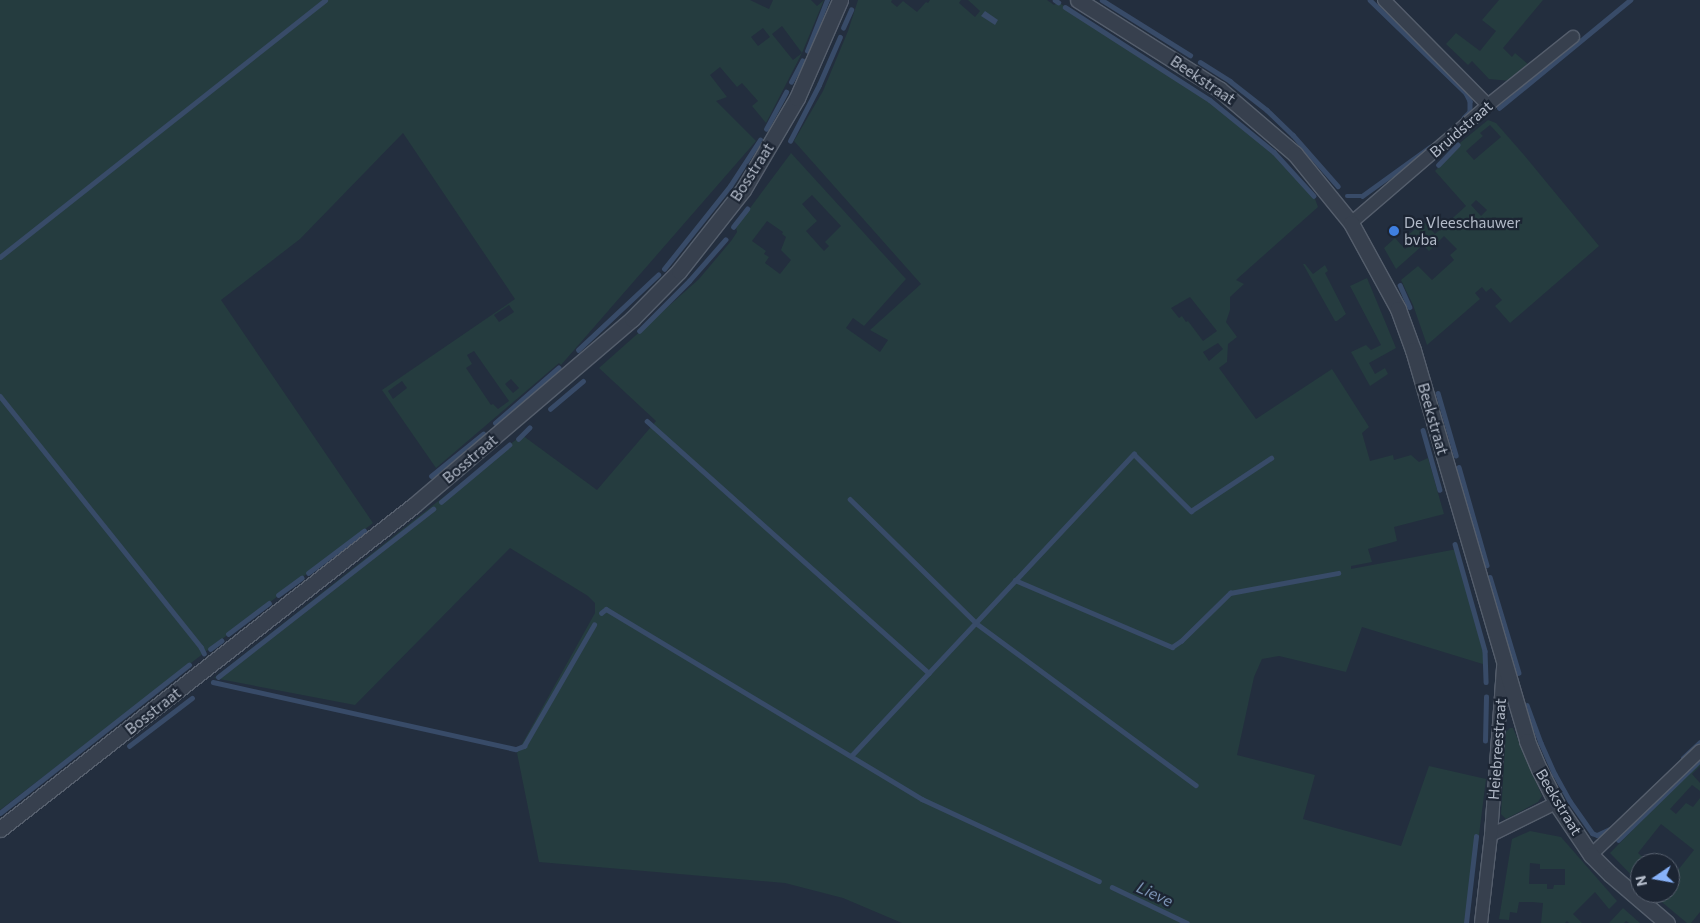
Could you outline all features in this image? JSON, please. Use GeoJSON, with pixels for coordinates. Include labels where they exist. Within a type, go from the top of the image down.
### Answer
{"type":"FeatureCollection","features":[{"type":"Feature","properties":{"kind":"street","name":"Bosstraat"},"geometry":{"type":"LineString","coordinates":[[0,829],[413,506],[632,319],[679,271],[743,190],[797,98],[840,0]]}},
{"type":"Feature","properties":{"kind":"street","name":"Beekstraat"},"geometry":{"type":"LineString","coordinates":[[1078,0],[1226,94],[1295,154],[1351,223],[1379,270],[1398,309],[1413,350],[1526,741],[1556,803],[1592,854],[1610,874],[1667,923]]}},
{"type":"Feature","properties":{"kind":"street"},"geometry":{"type":"LineString","coordinates":[[1384,0],[1488,105]]}},
{"type":"Feature","properties":{"kind":"street","name":"Bruidstraat"},"geometry":{"type":"LineString","coordinates":[[1351,223],[1488,105],[1573,37]]}},
{"type":"Feature","properties":{"kind":"street","name":"Heiebreestraat"},"geometry":{"type":"LineString","coordinates":[[1481,923],[1491,834],[1504,664]]}},
{"type":"Feature","properties":{"kind":"street"},"geometry":{"type":"LineString","coordinates":[[1592,854],[1700,750]]}},
{"type":"Feature","properties":{"kind":"street"},"geometry":{"type":"LineString","coordinates":[[1491,834],[1556,803]]}},
{"type":"Feature","properties":{"kind":"green space"},"geometry":{"type":"Polygon","coordinates":[[[0,0],[750,0],[769,9],[773,0],[811,0],[817,6],[824,0],[802,53],[766,123],[752,106],[758,101],[742,83],[737,87],[720,67],[710,75],[727,97],[716,101],[756,141],[561,365],[559,363],[436,468],[382,390],[515,299],[403,133],[300,239],[221,300],[373,523],[0,810],[0,0]],[[782,26],[772,34],[793,60],[802,53],[782,26]],[[763,28],[751,37],[758,46],[770,37],[763,28]],[[509,305],[494,315],[499,322],[514,312],[509,305]],[[474,351],[467,355],[472,364],[466,368],[491,405],[493,404],[498,409],[509,401],[474,351]],[[511,379],[505,384],[513,393],[519,388],[511,379]],[[402,381],[388,391],[393,399],[407,388],[402,381]]]}},
{"type":"Feature","properties":{"kind":"green space"},"geometry":{"type":"Polygon","coordinates":[[[858,0],[892,0],[891,2],[897,7],[903,1],[917,12],[930,0],[961,0],[959,3],[975,17],[980,11],[968,0],[1047,0],[1054,5],[1058,2],[1210,100],[1274,152],[1314,196],[1318,207],[1236,280],[1244,284],[1230,297],[1230,310],[1226,322],[1237,337],[1228,344],[1227,362],[1219,368],[1256,419],[1332,369],[1369,427],[1362,433],[1370,461],[1393,455],[1394,460],[1411,455],[1419,462],[1428,458],[1444,514],[1394,527],[1397,541],[1368,549],[1372,562],[1351,566],[1351,569],[1457,549],[1485,651],[1486,665],[1362,627],[1346,672],[1279,656],[1262,659],[1254,677],[1237,755],[1315,775],[1303,819],[1401,846],[1429,766],[1486,779],[1468,923],[902,923],[843,898],[785,883],[539,862],[517,753],[595,613],[595,603],[588,596],[510,548],[355,705],[214,678],[522,435],[597,490],[656,421],[599,368],[699,279],[731,241],[737,232],[736,227],[791,153],[906,279],[864,326],[853,318],[846,328],[880,352],[888,340],[870,330],[921,284],[794,141],[823,91],[848,31],[858,0]],[[812,195],[802,204],[817,221],[806,231],[824,251],[829,246],[825,242],[841,226],[812,195]],[[767,221],[752,241],[766,251],[764,254],[769,257],[765,263],[780,274],[791,260],[781,250],[786,237],[782,234],[783,232],[767,221]],[[1190,297],[1171,308],[1179,318],[1182,316],[1186,322],[1188,321],[1203,341],[1217,331],[1190,297]],[[1218,343],[1203,352],[1209,361],[1223,349],[1218,343]]]}},
{"type":"Feature","properties":{"kind":"green space"},"geometry":{"type":"Polygon","coordinates":[[[1499,0],[1543,0],[1503,48],[1512,57],[1515,53],[1530,66],[1511,81],[1489,79],[1472,61],[1468,65],[1446,44],[1456,33],[1480,51],[1496,31],[1482,20],[1499,0]]]}},
{"type":"Feature","properties":{"kind":"green space"},"geometry":{"type":"Polygon","coordinates":[[[1488,120],[1496,123],[1599,246],[1510,323],[1495,306],[1502,300],[1491,288],[1486,292],[1482,287],[1475,293],[1480,299],[1427,345],[1413,305],[1401,280],[1418,266],[1432,280],[1454,260],[1450,255],[1457,249],[1444,236],[1429,251],[1423,245],[1396,269],[1384,248],[1395,238],[1405,249],[1414,242],[1408,235],[1424,222],[1435,234],[1466,206],[1435,171],[1461,142],[1488,120]],[[1490,125],[1480,133],[1483,136],[1466,151],[1474,160],[1501,137],[1490,125]],[[1476,200],[1471,205],[1481,216],[1487,210],[1476,200]]]}},
{"type":"Feature","properties":{"kind":"green space"},"geometry":{"type":"Polygon","coordinates":[[[1303,264],[1313,274],[1325,265],[1328,271],[1325,273],[1346,314],[1337,321],[1335,321],[1303,264]]]}},
{"type":"Feature","properties":{"kind":"green space"},"geometry":{"type":"Polygon","coordinates":[[[1367,278],[1396,348],[1369,363],[1375,374],[1385,368],[1388,374],[1370,386],[1351,352],[1366,345],[1371,350],[1381,345],[1350,286],[1367,278]]]}},
{"type":"Feature","properties":{"kind":"green space"},"geometry":{"type":"Polygon","coordinates":[[[1513,728],[1542,796],[1538,802],[1506,819],[1501,814],[1506,732],[1513,728]]]}},
{"type":"Feature","properties":{"kind":"green space"},"geometry":{"type":"Polygon","coordinates":[[[1700,762],[1700,766],[1692,774],[1700,783],[1700,791],[1692,785],[1670,809],[1676,814],[1686,803],[1693,807],[1700,798],[1700,912],[1691,923],[1687,923],[1663,903],[1680,903],[1680,868],[1694,850],[1661,824],[1638,853],[1630,853],[1630,874],[1610,853],[1700,762]]]}},
{"type":"Feature","properties":{"kind":"green space"},"geometry":{"type":"Polygon","coordinates":[[[1530,831],[1561,837],[1617,901],[1609,909],[1595,892],[1573,914],[1582,923],[1569,923],[1567,921],[1565,923],[1541,923],[1543,903],[1532,902],[1519,902],[1517,913],[1510,912],[1509,920],[1499,919],[1512,839],[1530,831]],[[1530,863],[1529,884],[1547,884],[1547,889],[1553,889],[1554,885],[1565,885],[1565,869],[1540,869],[1540,864],[1530,863]]]}},
{"type":"Feature","properties":{"kind":"green space"},"geometry":{"type":"Polygon","coordinates":[[[1623,908],[1640,923],[1629,923],[1626,921],[1624,923],[1609,923],[1623,908]]]}},
{"type":"Feature","properties":{"kind":"water"},"geometry":{"type":"Polygon","coordinates":[[[985,11],[998,20],[995,25],[981,16],[985,11]]]}},
{"type":"Feature","properties":{"kind":"waterway"},"geometry":{"type":"LineString","coordinates":[[0,257],[325,0]]}},
{"type":"Feature","properties":{"kind":"waterway"},"geometry":{"type":"LineString","coordinates":[[807,51],[827,0]]}},
{"type":"Feature","properties":{"kind":"waterway"},"geometry":{"type":"LineString","coordinates":[[1102,0],[1190,55]]}},
{"type":"Feature","properties":{"kind":"waterway"},"geometry":{"type":"LineString","coordinates":[[1370,0],[1466,93],[1470,101],[1470,112],[1464,118]]}},
{"type":"Feature","properties":{"kind":"waterway"},"geometry":{"type":"LineString","coordinates":[[1499,108],[1630,0]]}},
{"type":"Feature","properties":{"kind":"waterway"},"geometry":{"type":"LineString","coordinates":[[1065,7],[1210,100],[1274,152],[1314,196]]}},
{"type":"Feature","properties":{"kind":"waterway"},"geometry":{"type":"LineString","coordinates":[[843,28],[851,10]]}},
{"type":"Feature","properties":{"kind":"waterway"},"geometry":{"type":"LineString","coordinates":[[790,141],[819,85],[840,37]]}},
{"type":"Feature","properties":{"kind":"waterway"},"geometry":{"type":"LineString","coordinates":[[791,82],[802,61]]}},
{"type":"Feature","properties":{"kind":"waterway"},"geometry":{"type":"LineString","coordinates":[[1200,62],[1230,81],[1267,110],[1293,135],[1338,186]]}},
{"type":"Feature","properties":{"kind":"waterway"},"geometry":{"type":"LineString","coordinates":[[766,129],[786,92]]}},
{"type":"Feature","properties":{"kind":"waterway"},"geometry":{"type":"LineString","coordinates":[[664,269],[730,186],[760,140]]}},
{"type":"Feature","properties":{"kind":"waterway"},"geometry":{"type":"LineString","coordinates":[[1438,165],[1457,145]]}},
{"type":"Feature","properties":{"kind":"waterway"},"geometry":{"type":"LineString","coordinates":[[1347,196],[1362,196],[1430,147]]}},
{"type":"Feature","properties":{"kind":"waterway"},"geometry":{"type":"LineString","coordinates":[[733,227],[747,209]]}},
{"type":"Feature","properties":{"kind":"waterway"},"geometry":{"type":"LineString","coordinates":[[639,331],[689,281],[725,240]]}},
{"type":"Feature","properties":{"kind":"waterway"},"geometry":{"type":"LineString","coordinates":[[578,350],[658,275]]}},
{"type":"Feature","properties":{"kind":"waterway"},"geometry":{"type":"LineString","coordinates":[[1400,285],[1410,307]]}},
{"type":"Feature","properties":{"kind":"waterway"},"geometry":{"type":"LineString","coordinates":[[495,423],[558,368]]}},
{"type":"Feature","properties":{"kind":"waterway"},"geometry":{"type":"LineString","coordinates":[[550,409],[583,381]]}},
{"type":"Feature","properties":{"kind":"waterway"},"geometry":{"type":"LineString","coordinates":[[1438,393],[1456,455]]}},
{"type":"Feature","properties":{"kind":"waterway"},"geometry":{"type":"LineString","coordinates":[[0,396],[204,653]]}},
{"type":"Feature","properties":{"kind":"waterway"},"geometry":{"type":"LineString","coordinates":[[647,421],[929,673]]}},
{"type":"Feature","properties":{"kind":"waterway"},"geometry":{"type":"LineString","coordinates":[[518,439],[529,428]]}},
{"type":"Feature","properties":{"kind":"waterway"},"geometry":{"type":"LineString","coordinates":[[1423,430],[1440,490]]}},
{"type":"Feature","properties":{"kind":"waterway"},"geometry":{"type":"LineString","coordinates":[[431,476],[483,434]]}},
{"type":"Feature","properties":{"kind":"waterway"},"geometry":{"type":"LineString","coordinates":[[441,502],[509,445]]}},
{"type":"Feature","properties":{"kind":"waterway"},"geometry":{"type":"LineString","coordinates":[[851,756],[1134,454],[1191,511],[1271,458]]}},
{"type":"Feature","properties":{"kind":"waterway"},"geometry":{"type":"LineString","coordinates":[[1459,467],[1487,565]]}},
{"type":"Feature","properties":{"kind":"waterway"},"geometry":{"type":"LineString","coordinates":[[850,499],[976,623],[1196,785]]}},
{"type":"Feature","properties":{"kind":"waterway"},"geometry":{"type":"LineString","coordinates":[[218,677],[433,509]]}},
{"type":"Feature","properties":{"kind":"waterway"},"geometry":{"type":"LineString","coordinates":[[308,573],[364,531]]}},
{"type":"Feature","properties":{"kind":"waterway"},"geometry":{"type":"LineString","coordinates":[[1455,544],[1485,651],[1486,682]]}},
{"type":"Feature","properties":{"kind":"waterway"},"geometry":{"type":"LineString","coordinates":[[1015,580],[1172,647],[1181,641],[1230,593],[1338,573]]}},
{"type":"Feature","properties":{"kind":"waterway"},"geometry":{"type":"LineString","coordinates":[[1490,577],[1519,673]]}},
{"type":"Feature","properties":{"kind":"waterway"},"geometry":{"type":"LineString","coordinates":[[278,595],[301,578]]}},
{"type":"Feature","properties":{"kind":"waterway"},"geometry":{"type":"LineString","coordinates":[[228,634],[269,603]]}},
{"type":"Feature","properties":{"kind":"waterway"},"geometry":{"type":"LineString","coordinates":[[601,613],[606,609],[922,799],[1099,881]]}},
{"type":"Feature","properties":{"kind":"waterway"},"geometry":{"type":"LineString","coordinates":[[213,682],[516,749],[524,746],[594,625]]}},
{"type":"Feature","properties":{"kind":"waterway"},"geometry":{"type":"LineString","coordinates":[[210,649],[221,641]]}},
{"type":"Feature","properties":{"kind":"waterway"},"geometry":{"type":"LineString","coordinates":[[0,813],[189,665]]}},
{"type":"Feature","properties":{"kind":"waterway"},"geometry":{"type":"LineString","coordinates":[[1485,741],[1486,697]]}},
{"type":"Feature","properties":{"kind":"waterway"},"geometry":{"type":"LineString","coordinates":[[129,746],[192,698]]}},
{"type":"Feature","properties":{"kind":"waterway"},"geometry":{"type":"LineString","coordinates":[[1527,705],[1555,774],[1570,801],[1592,833],[1597,835],[1614,827]]}},
{"type":"Feature","properties":{"kind":"waterway"},"geometry":{"type":"LineString","coordinates":[[1683,758],[1700,742]]}},
{"type":"Feature","properties":{"kind":"waterway"},"geometry":{"type":"LineString","coordinates":[[1618,840],[1700,760]]}},
{"type":"Feature","properties":{"kind":"waterway"},"geometry":{"type":"LineString","coordinates":[[1466,923],[1476,837]]}},
{"type":"Feature","properties":{"kind":"waterway","name":"Lieve"},"geometry":{"type":"LineString","coordinates":[[1112,887],[1187,923]]}},
{"type":"Feature","properties":{"kind":"place","name":"De Vleeschauwer bvba"},"geometry":{"type":"Point","coordinates":[1394,231]}}]}
